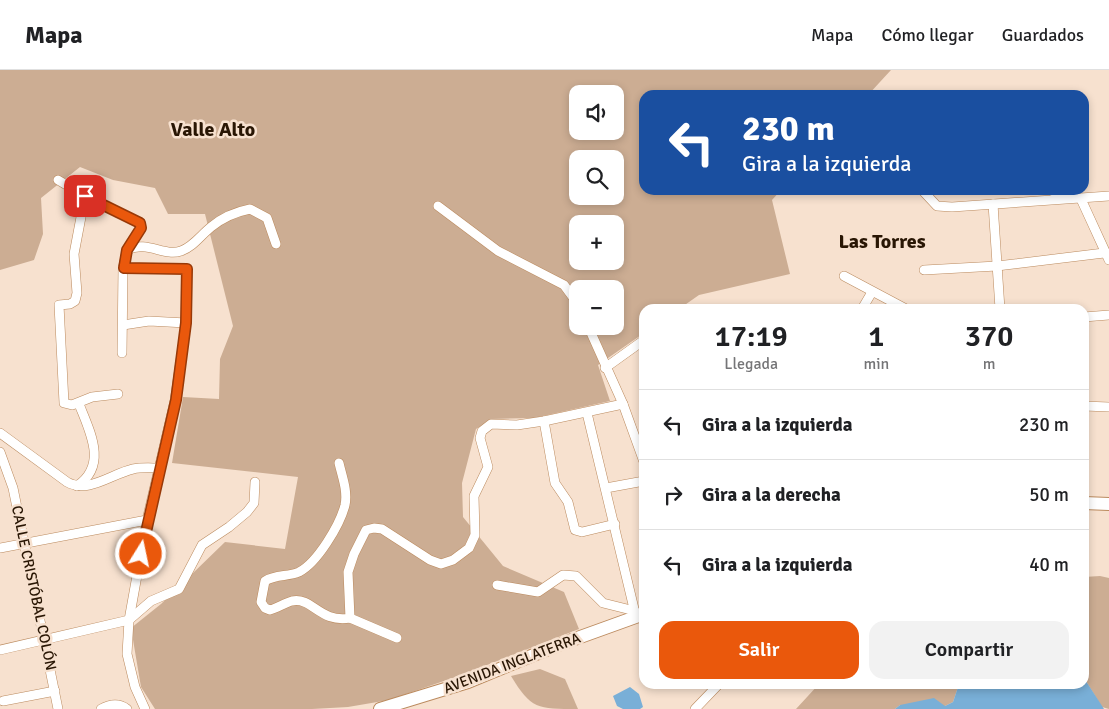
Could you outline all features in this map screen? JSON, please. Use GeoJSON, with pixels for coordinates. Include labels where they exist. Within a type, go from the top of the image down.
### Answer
{"type":"FeatureCollection","features":[{"type":"Feature","properties":{"kind":"main road"},"geometry":{"type":"LineString","coordinates":[[1089,503],[1109,504]]}},
{"type":"Feature","properties":{"kind":"main road","name":"AVENIDA INGLATERRA"},"geometry":{"type":"LineString","coordinates":[[386,709],[414,705],[638,614]]}},
{"type":"Feature","properties":{"kind":"street"},"geometry":{"type":"LineString","coordinates":[[58,180],[85,196],[140,223],[141,228],[127,250],[124,268],[122,353]]}},
{"type":"Feature","properties":{"kind":"street"},"geometry":{"type":"LineString","coordinates":[[924,195],[937,206],[1109,196]]}},
{"type":"Feature","properties":{"kind":"street"},"geometry":{"type":"LineString","coordinates":[[1060,195],[1066,198]]}},
{"type":"Feature","properties":{"kind":"street"},"geometry":{"type":"LineString","coordinates":[[85,196],[74,254],[77,293],[75,301],[70,304],[59,305],[64,403],[79,404],[92,396],[118,394]]}},
{"type":"Feature","properties":{"kind":"street"},"geometry":{"type":"LineString","coordinates":[[924,270],[997,266],[1107,256],[1081,199]]}},
{"type":"Feature","properties":{"kind":"street"},"geometry":{"type":"LineString","coordinates":[[993,204],[1000,304]]}},
{"type":"Feature","properties":{"kind":"street"},"geometry":{"type":"LineString","coordinates":[[438,206],[498,251],[564,285],[569,292]]}},
{"type":"Feature","properties":{"kind":"street"},"geometry":{"type":"LineString","coordinates":[[127,250],[152,247],[171,252],[180,252],[193,244],[225,216],[250,209],[267,218],[276,244]]}},
{"type":"Feature","properties":{"kind":"street"},"geometry":{"type":"LineString","coordinates":[[124,268],[187,269],[186,323],[176,400],[147,520],[129,620],[127,654],[135,687],[145,709]]}},
{"type":"Feature","properties":{"kind":"street"},"geometry":{"type":"LineString","coordinates":[[844,276],[896,304]]}},
{"type":"Feature","properties":{"kind":"street"},"geometry":{"type":"LineString","coordinates":[[865,304],[872,292]]}},
{"type":"Feature","properties":{"kind":"street"},"geometry":{"type":"LineString","coordinates":[[1089,317],[1109,315]]}},
{"type":"Feature","properties":{"kind":"street"},"geometry":{"type":"LineString","coordinates":[[123,325],[149,321],[186,323]]}},
{"type":"Feature","properties":{"kind":"street"},"geometry":{"type":"LineString","coordinates":[[592,335],[623,404],[639,448]]}},
{"type":"Feature","properties":{"kind":"street"},"geometry":{"type":"LineString","coordinates":[[605,368],[639,344]]}},
{"type":"Feature","properties":{"kind":"street"},"geometry":{"type":"LineString","coordinates":[[76,486],[85,481],[93,469],[94,452],[90,430],[79,404]]}},
{"type":"Feature","properties":{"kind":"street"},"geometry":{"type":"LineString","coordinates":[[350,618],[348,572],[366,530],[382,529],[430,560],[441,564],[453,560],[469,548],[475,535],[474,496],[488,467],[480,438],[482,431],[491,424],[517,425],[544,421],[623,404]]}},
{"type":"Feature","properties":{"kind":"street"},"geometry":{"type":"LineString","coordinates":[[1089,406],[1109,407]]}},
{"type":"Feature","properties":{"kind":"street"},"geometry":{"type":"LineString","coordinates":[[587,413],[638,614]]}},
{"type":"Feature","properties":{"kind":"street"},"geometry":{"type":"LineString","coordinates":[[544,421],[555,484],[568,502],[575,530],[582,532],[615,524]]}},
{"type":"Feature","properties":{"kind":"street"},"geometry":{"type":"LineString","coordinates":[[0,433],[66,482],[76,486],[98,483],[123,472],[140,468],[160,468]]}},
{"type":"Feature","properties":{"kind":"street","name":"CALLE CRISTÓBAL COLÓN"},"geometry":{"type":"LineString","coordinates":[[0,452],[25,544],[46,641],[58,709]]}},
{"type":"Feature","properties":{"kind":"street"},"geometry":{"type":"LineString","coordinates":[[339,463],[344,483],[345,505],[332,534],[312,563],[298,573],[272,577],[266,581],[262,602],[265,608],[270,610],[293,601],[307,602],[328,618],[337,620],[350,618],[397,638]]}},
{"type":"Feature","properties":{"kind":"street"},"geometry":{"type":"LineString","coordinates":[[0,650],[46,641],[129,620],[151,601],[179,589],[202,546],[229,527],[247,512],[254,503],[255,482]]}},
{"type":"Feature","properties":{"kind":"street"},"geometry":{"type":"LineString","coordinates":[[606,488],[639,482]]}},
{"type":"Feature","properties":{"kind":"street"},"geometry":{"type":"LineString","coordinates":[[0,548],[147,520]]}},
{"type":"Feature","properties":{"kind":"street"},"geometry":{"type":"LineString","coordinates":[[497,585],[538,592],[563,575],[576,576],[602,603],[638,614]]}},
{"type":"Feature","properties":{"kind":"street"},"geometry":{"type":"LineString","coordinates":[[695,709],[714,689]]}},
{"type":"Feature","properties":{"kind":"street"},"geometry":{"type":"LineString","coordinates":[[4,700],[55,692]]}},
{"type":"Feature","properties":{"kind":"street"},"geometry":{"type":"LineString","coordinates":[[101,709],[107,706],[121,705],[128,709]]}},
{"type":"Feature","properties":{"kind":"shaded area"},"geometry":{"type":"Polygon","coordinates":[[[0,70],[891,70],[873,90],[639,90],[639,195],[776,195],[772,200],[790,274],[699,295],[686,304],[639,304],[639,336],[598,365],[610,401],[534,418],[492,419],[476,429],[462,483],[463,517],[503,566],[564,592],[579,629],[464,674],[389,700],[348,707],[312,709],[155,709],[141,687],[131,628],[161,604],[225,542],[285,549],[298,477],[172,463],[183,397],[219,399],[220,359],[233,326],[205,214],[168,214],[155,188],[113,180],[80,167],[41,198],[43,234],[34,260],[0,270],[0,70]]]}},
{"type":"Feature","properties":{"kind":"shaded area"},"geometry":{"type":"Polygon","coordinates":[[[1089,577],[1109,578],[1109,709],[1102,707],[1089,686],[1089,577]]]}},
{"type":"Feature","properties":{"kind":"shaded area"},"geometry":{"type":"Polygon","coordinates":[[[540,669],[565,679],[578,709],[537,705],[524,695],[511,676],[540,669]]]}},
{"type":"Feature","properties":{"kind":"shaded area"},"geometry":{"type":"Polygon","coordinates":[[[814,689],[957,689],[953,702],[945,706],[900,705],[895,709],[796,709],[814,689]]]}},
{"type":"Feature","properties":{"kind":"water"},"geometry":{"type":"Polygon","coordinates":[[[1089,686],[1104,709],[895,709],[900,705],[934,698],[945,706],[953,702],[957,689],[1089,689],[1089,686]]]}},
{"type":"Feature","properties":{"kind":"water"},"geometry":{"type":"Polygon","coordinates":[[[630,687],[639,694],[643,707],[640,709],[623,709],[617,706],[613,696],[630,687]]]}},
{"type":"Feature","properties":{"kind":"district","name":"Valle Alto"},"geometry":{"type":"Point","coordinates":[213,129]}},
{"type":"Feature","properties":{"kind":"district","name":"Las Torres"},"geometry":{"type":"Point","coordinates":[882,241]}},
{"type":"Feature","properties":{"kind":"route"},"geometry":{"type":"LineString","coordinates":[[85,196],[140,223],[141,228],[127,250],[124,268],[187,269],[186,323],[176,400],[147,520],[141,554]]}}]}
